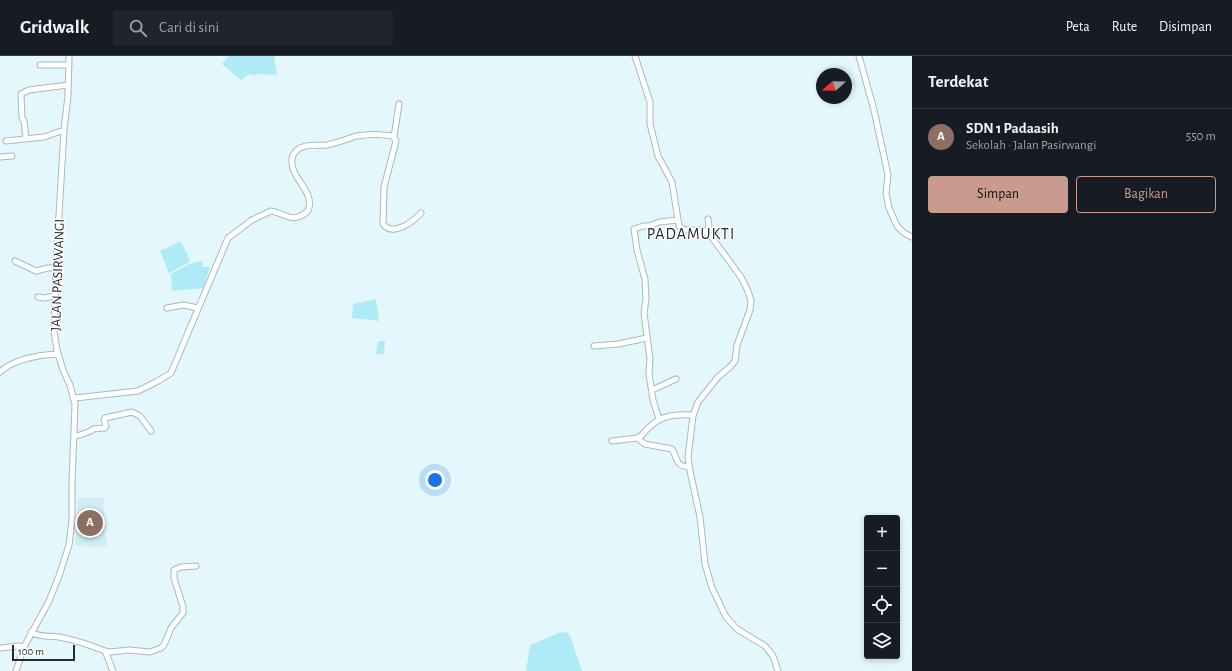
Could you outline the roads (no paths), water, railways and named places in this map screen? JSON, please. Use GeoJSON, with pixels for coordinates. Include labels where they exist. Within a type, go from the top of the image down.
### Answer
{"type":"FeatureCollection","features":[{"type":"Feature","properties":{"kind":"street","name":"JALAN PASIRWANGI"},"geometry":{"type":"LineString","coordinates":[[16,671],[24,647],[49,601],[63,565],[69,545],[72,520],[75,398],[63,370],[54,337],[54,296],[69,56]]}},
{"type":"Feature","properties":{"kind":"street"},"geometry":{"type":"LineString","coordinates":[[635,56],[650,102],[650,124],[658,156],[672,182],[679,226],[683,230],[702,230],[710,235],[741,277],[751,301],[750,310],[740,338],[735,361],[702,397],[693,415],[689,449],[689,467],[700,517],[705,564],[712,588],[726,617],[737,629],[765,646],[772,656],[778,671]]}},
{"type":"Feature","properties":{"kind":"street"},"geometry":{"type":"LineString","coordinates":[[859,56],[874,110],[888,175],[886,193],[889,208],[896,226],[912,238]]}},
{"type":"Feature","properties":{"kind":"street"},"geometry":{"type":"LineString","coordinates":[[40,65],[69,65]]}},
{"type":"Feature","properties":{"kind":"street"},"geometry":{"type":"LineString","coordinates":[[26,139],[24,120],[22,118],[21,94],[29,90],[68,85]]}},
{"type":"Feature","properties":{"kind":"street"},"geometry":{"type":"LineString","coordinates":[[399,104],[394,137],[396,142],[384,187],[383,224],[387,228],[393,230],[412,222],[421,213]]}},
{"type":"Feature","properties":{"kind":"street"},"geometry":{"type":"LineString","coordinates":[[6,141],[44,137],[64,130]]}},
{"type":"Feature","properties":{"kind":"street"},"geometry":{"type":"LineString","coordinates":[[75,398],[138,391],[168,376],[174,367],[198,308],[206,293],[228,240],[232,235],[252,220],[271,211],[292,218],[308,211],[310,203],[307,193],[293,168],[292,160],[296,151],[303,146],[326,145],[360,136],[379,134],[394,137]]}},
{"type":"Feature","properties":{"kind":"street"},"geometry":{"type":"LineString","coordinates":[[0,157],[12,156]]}},
{"type":"Feature","properties":{"kind":"street"},"geometry":{"type":"LineString","coordinates":[[706,233],[709,226],[708,219]]}},
{"type":"Feature","properties":{"kind":"street"},"geometry":{"type":"LineString","coordinates":[[659,419],[649,374],[650,359],[644,313],[646,298],[645,280],[636,250],[634,230],[642,226],[649,226],[658,222],[678,220]]}},
{"type":"Feature","properties":{"kind":"street"},"geometry":{"type":"LineString","coordinates":[[15,261],[36,271],[56,267]]}},
{"type":"Feature","properties":{"kind":"street"},"geometry":{"type":"LineString","coordinates":[[38,297],[45,298],[54,296]]}},
{"type":"Feature","properties":{"kind":"street"},"geometry":{"type":"LineString","coordinates":[[167,308],[184,305],[198,308]]}},
{"type":"Feature","properties":{"kind":"street"},"geometry":{"type":"LineString","coordinates":[[594,346],[618,344],[647,338]]}},
{"type":"Feature","properties":{"kind":"street"},"geometry":{"type":"LineString","coordinates":[[0,372],[22,360],[58,354]]}},
{"type":"Feature","properties":{"kind":"street"},"geometry":{"type":"LineString","coordinates":[[652,390],[676,379]]}},
{"type":"Feature","properties":{"kind":"street"},"geometry":{"type":"LineString","coordinates":[[74,437],[87,433],[93,428],[105,428],[105,418],[129,412],[140,416],[151,431]]}},
{"type":"Feature","properties":{"kind":"street"},"geometry":{"type":"LineString","coordinates":[[612,441],[637,438],[659,419],[669,415],[693,415]]}},
{"type":"Feature","properties":{"kind":"street"},"geometry":{"type":"LineString","coordinates":[[637,438],[645,444],[672,449],[677,462],[683,467],[689,467]]}},
{"type":"Feature","properties":{"kind":"street"},"geometry":{"type":"LineString","coordinates":[[31,632],[41,636],[54,636],[110,652],[129,650],[150,652],[161,648],[164,645],[171,628],[183,613],[183,607],[174,578],[174,570],[181,567],[196,566]]}},
{"type":"Feature","properties":{"kind":"street"},"geometry":{"type":"LineString","coordinates":[[0,648],[10,646],[24,647]]}},
{"type":"Feature","properties":{"kind":"street"},"geometry":{"type":"LineString","coordinates":[[105,651],[113,671]]}},
{"type":"Feature","properties":{"kind":"place","name":"SDN 1 Padaasih"},"geometry":{"type":"Point","coordinates":[90,523]}},
{"type":"Feature","properties":{"kind":"district","name":"PADAMUKTI"},"geometry":{"type":"Point","coordinates":[691,233]}}]}
